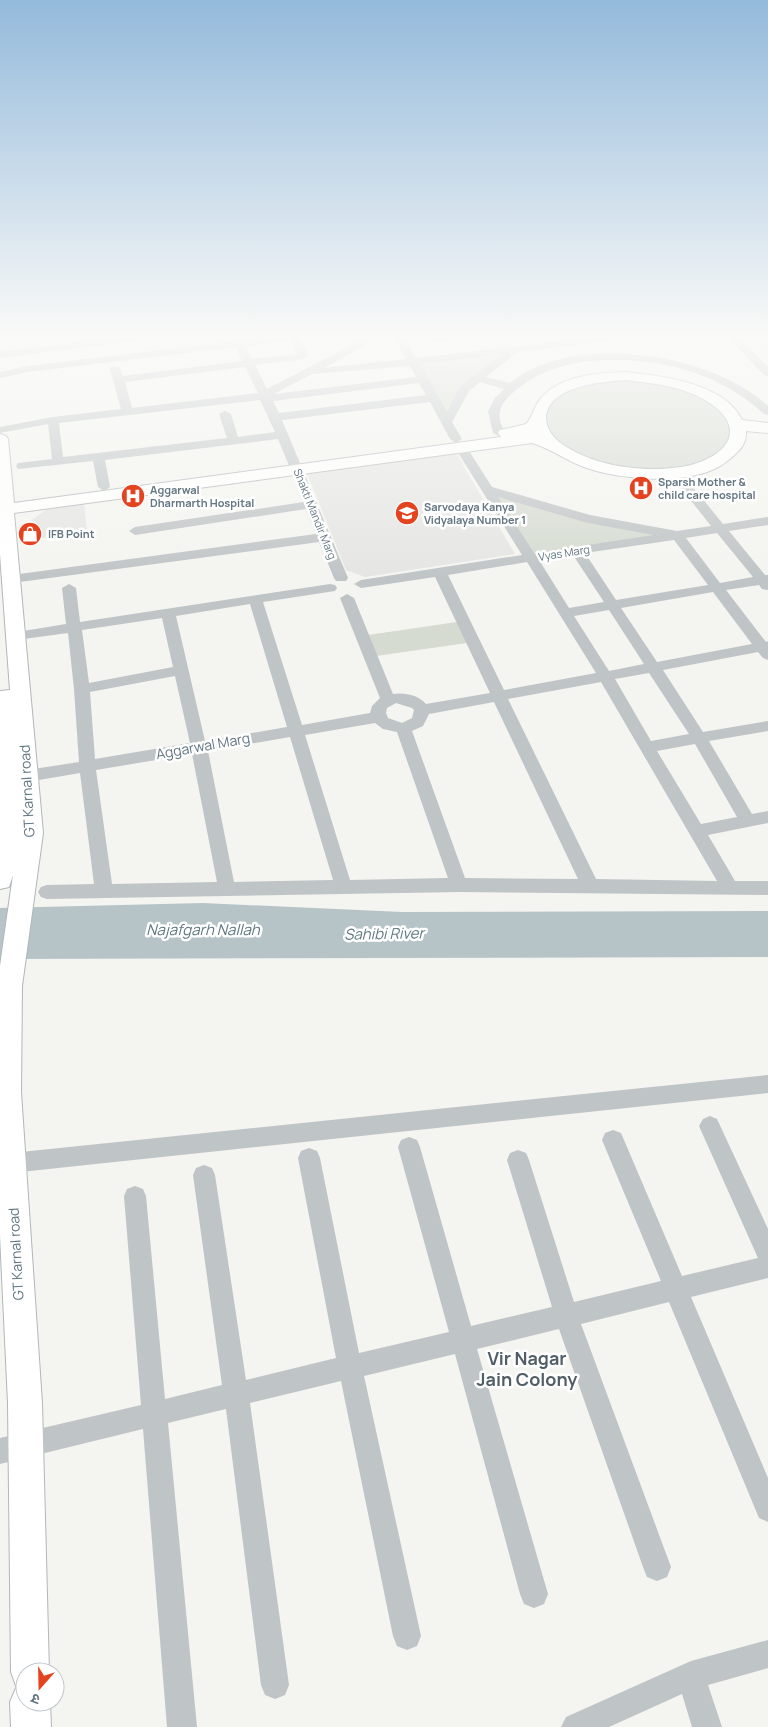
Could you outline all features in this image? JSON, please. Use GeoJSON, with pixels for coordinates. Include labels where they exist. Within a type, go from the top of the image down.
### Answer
{"type":"FeatureCollection","features":[{"type":"Feature","properties":{"kind":"street"},"geometry":{"type":"LineString","coordinates":[[0,430],[76,418]]}},
{"type":"Feature","properties":{"kind":"street"},"geometry":{"type":"LineString","coordinates":[[225,418],[234,441]]}},
{"type":"Feature","properties":{"kind":"street","name":"Shakti Mandir Marg"},"geometry":{"type":"LineString","coordinates":[[275,418],[324,537],[335,583]]}},
{"type":"Feature","properties":{"kind":"street"},"geometry":{"type":"LineString","coordinates":[[444,418],[486,489],[606,677],[730,888]]}},
{"type":"Feature","properties":{"kind":"street"},"geometry":{"type":"LineString","coordinates":[[447,422],[449,418]]}},
{"type":"Feature","properties":{"kind":"street"},"geometry":{"type":"LineString","coordinates":[[495,418],[499,434]]}},
{"type":"Feature","properties":{"kind":"street"},"geometry":{"type":"LineString","coordinates":[[4,486],[43,500],[458,443],[532,438],[551,443],[576,459],[613,471],[676,474],[712,464],[732,449],[737,440],[738,433],[733,418]]}},
{"type":"Feature","properties":{"kind":"street"},"geometry":{"type":"LineString","coordinates":[[53,420],[58,462]]}},
{"type":"Feature","properties":{"kind":"street"},"geometry":{"type":"LineString","coordinates":[[458,443],[531,428],[538,420]]}},
{"type":"Feature","properties":{"kind":"street"},"geometry":{"type":"LineString","coordinates":[[538,420],[541,430],[551,443]]}},
{"type":"Feature","properties":{"kind":"street"},"geometry":{"type":"LineString","coordinates":[[736,423],[743,426],[768,428]]}},
{"type":"Feature","properties":{"kind":"street"},"geometry":{"type":"LineString","coordinates":[[737,440],[745,435],[768,434]]}},
{"type":"Feature","properties":{"kind":"street"},"geometry":{"type":"LineString","coordinates":[[22,466],[282,435]]}},
{"type":"Feature","properties":{"kind":"street","name":"GT Karnal road"},"geometry":{"type":"LineString","coordinates":[[0,439],[4,486],[3,508],[8,534],[3,715],[6,830],[12,839],[0,880]]}},
{"type":"Feature","properties":{"kind":"street"},"geometry":{"type":"LineString","coordinates":[[98,457],[104,487]]}},
{"type":"Feature","properties":{"kind":"street"},"geometry":{"type":"LineString","coordinates":[[3,508],[104,487],[294,465]]}},
{"type":"Feature","properties":{"kind":"street"},"geometry":{"type":"LineString","coordinates":[[676,474],[766,582]]}},
{"type":"Feature","properties":{"kind":"street"},"geometry":{"type":"LineString","coordinates":[[423,710],[498,695],[766,650],[677,535],[580,517],[486,489]]}},
{"type":"Feature","properties":{"kind":"street"},"geometry":{"type":"LineString","coordinates":[[8,534],[43,500]]}},
{"type":"Feature","properties":{"kind":"street"},"geometry":{"type":"LineString","coordinates":[[134,531],[310,505]]}},
{"type":"Feature","properties":{"kind":"street","name":"Vyas Marg"},"geometry":{"type":"LineString","coordinates":[[361,584],[677,535],[767,523]]}},
{"type":"Feature","properties":{"kind":"street"},"geometry":{"type":"LineString","coordinates":[[6,586],[324,537]]}},
{"type":"Feature","properties":{"kind":"street"},"geometry":{"type":"LineString","coordinates":[[577,551],[700,738],[720,776],[748,821]]}},
{"type":"Feature","properties":{"kind":"street"},"geometry":{"type":"LineString","coordinates":[[439,571],[591,887]]}},
{"type":"Feature","properties":{"kind":"street"},"geometry":{"type":"LineString","coordinates":[[16,636],[255,599],[335,583],[355,579],[362,587],[359,593],[347,598],[336,595],[335,583]]}},
{"type":"Feature","properties":{"kind":"street"},"geometry":{"type":"LineString","coordinates":[[566,613],[766,582]]}},
{"type":"Feature","properties":{"kind":"street","name":"GT Karnal road"},"geometry":{"type":"LineString","coordinates":[[6,586],[16,636],[31,833],[23,892],[7,979],[4,1099],[11,1163],[13,1447],[29,1662]]}},
{"type":"Feature","properties":{"kind":"street"},"geometry":{"type":"LineString","coordinates":[[69,588],[82,689],[87,766],[104,891]]}},
{"type":"Feature","properties":{"kind":"street"},"geometry":{"type":"LineString","coordinates":[[347,598],[388,700]]}},
{"type":"Feature","properties":{"kind":"street"},"geometry":{"type":"LineString","coordinates":[[255,599],[344,888]]}},
{"type":"Feature","properties":{"kind":"street"},"geometry":{"type":"LineString","coordinates":[[168,612],[199,747],[227,890]]}},
{"type":"Feature","properties":{"kind":"street"},"geometry":{"type":"LineString","coordinates":[[82,689],[180,670]]}},
{"type":"Feature","properties":{"kind":"street"},"geometry":{"type":"LineString","coordinates":[[405,698],[414,700],[420,704],[423,716],[419,722],[403,728],[388,725],[378,716],[380,705],[388,700],[405,698]]}},
{"type":"Feature","properties":{"kind":"street","name":"Aggarwal Marg"},"geometry":{"type":"LineString","coordinates":[[27,776],[378,716]]}},
{"type":"Feature","properties":{"kind":"street"},"geometry":{"type":"LineString","coordinates":[[646,747],[768,726]]}},
{"type":"Feature","properties":{"kind":"street"},"geometry":{"type":"LineString","coordinates":[[403,728],[459,885]]}},
{"type":"Feature","properties":{"kind":"street"},"geometry":{"type":"LineString","coordinates":[[697,831],[768,817]]}},
{"type":"Feature","properties":{"kind":"street"},"geometry":{"type":"LineString","coordinates":[[47,892],[459,885],[768,888]]}},
{"type":"Feature","properties":{"kind":"street"},"geometry":{"type":"LineString","coordinates":[[11,1163],[768,1084]]}},
{"type":"Feature","properties":{"kind":"street"},"geometry":{"type":"LineString","coordinates":[[710,1126],[768,1254]]}},
{"type":"Feature","properties":{"kind":"street"},"geometry":{"type":"LineString","coordinates":[[613,1140],[768,1509]]}},
{"type":"Feature","properties":{"kind":"street"},"geometry":{"type":"LineString","coordinates":[[409,1147],[534,1594]]}},
{"type":"Feature","properties":{"kind":"street"},"geometry":{"type":"LineString","coordinates":[[309,1158],[406,1636]]}},
{"type":"Feature","properties":{"kind":"street"},"geometry":{"type":"LineString","coordinates":[[518,1160],[566,1315],[656,1567]]}},
{"type":"Feature","properties":{"kind":"street"},"geometry":{"type":"LineString","coordinates":[[204,1175],[275,1685]]}},
{"type":"Feature","properties":{"kind":"street"},"geometry":{"type":"LineString","coordinates":[[135,1196],[182,1727]]}},
{"type":"Feature","properties":{"kind":"street"},"geometry":{"type":"LineString","coordinates":[[13,1447],[768,1266]]}},
{"type":"Feature","properties":{"kind":"street"},"geometry":{"type":"LineString","coordinates":[[576,1727],[691,1675],[768,1654]]}},
{"type":"Feature","properties":{"kind":"street"},"geometry":{"type":"LineString","coordinates":[[691,1675],[707,1727]]}},
{"type":"Feature","properties":{"kind":"street"},"geometry":{"type":"LineString","coordinates":[[30,1712],[30,1727]]}},
{"type":"Feature","properties":{"kind":"shaded area"},"geometry":{"type":"Polygon","coordinates":[[[727,418],[730,431],[725,447],[717,456],[705,462],[690,467],[640,471],[610,467],[569,451],[549,432],[545,419],[727,418]]]}},
{"type":"Feature","properties":{"kind":"shaded area","name":"Sarvodaya Kanya Vidyalaya Number 1"},"geometry":{"type":"Polygon","coordinates":[[[456,453],[515,554],[365,577],[346,570],[307,473],[456,453]]]}},
{"type":"Feature","properties":{"kind":"shaded area"},"geometry":{"type":"Polygon","coordinates":[[[492,493],[662,535],[534,555],[492,493]]]}},
{"type":"Feature","properties":{"kind":"shaded area"},"geometry":{"type":"Polygon","coordinates":[[[84,503],[87,533],[23,540],[21,528],[50,507],[84,503]]]}},
{"type":"Feature","properties":{"kind":"shaded area"},"geometry":{"type":"Polygon","coordinates":[[[457,622],[467,643],[376,656],[368,635],[457,622]]]}},
{"type":"Feature","properties":{"kind":"water","name":"Najafgarh Nallah"},"geometry":{"type":"Polygon","coordinates":[[[203,903],[402,912],[768,911],[768,957],[0,959],[0,908],[203,903]]]}},
{"type":"Feature","properties":{"kind":"place","name":"Sparsh Mother & child care hospital"},"geometry":{"type":"Point","coordinates":[641,488]}},
{"type":"Feature","properties":{"kind":"place","name":"Aggarwal Dharmarth Hospital"},"geometry":{"type":"Point","coordinates":[133,496]}},
{"type":"Feature","properties":{"kind":"place","name":"Sarvodaya Kanya Vidyalaya Number 1"},"geometry":{"type":"Point","coordinates":[407,513]}},
{"type":"Feature","properties":{"kind":"place","name":"IFB Point"},"geometry":{"type":"Point","coordinates":[30,534]}},
{"type":"Feature","properties":{"kind":"district","name":"Vir Nagar Jain Colony"},"geometry":{"type":"Point","coordinates":[527,1369]}},
{"type":"Feature","properties":{"kind":"water label","name":"Sahibi River"},"geometry":{"type":"Point","coordinates":[384,934]}}]}
